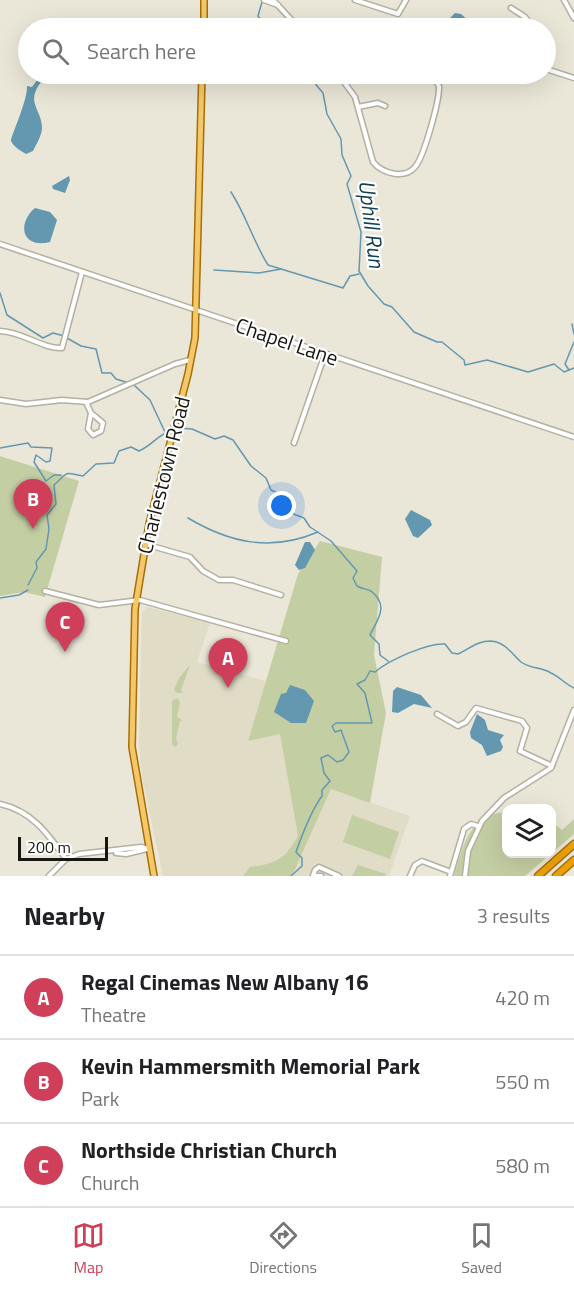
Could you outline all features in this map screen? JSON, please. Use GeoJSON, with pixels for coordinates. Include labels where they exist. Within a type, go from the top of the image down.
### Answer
{"type":"FeatureCollection","features":[{"type":"Feature","properties":{"kind":"highway"},"geometry":{"type":"LineString","coordinates":[[538,876],[574,844]]}},
{"type":"Feature","properties":{"kind":"highway"},"geometry":{"type":"LineString","coordinates":[[556,876],[574,860]]}},
{"type":"Feature","properties":{"kind":"main road"},"geometry":{"type":"LineString","coordinates":[[204,0],[204,18]]}},
{"type":"Feature","properties":{"kind":"main road","name":"Charlestown Road"},"geometry":{"type":"LineString","coordinates":[[154,876],[132,747],[136,600],[145,544],[191,360],[197,311],[202,84]]}},
{"type":"Feature","properties":{"kind":"street"},"geometry":{"type":"LineString","coordinates":[[264,0],[279,6]]}},
{"type":"Feature","properties":{"kind":"street"},"geometry":{"type":"LineString","coordinates":[[273,0],[290,18]]}},
{"type":"Feature","properties":{"kind":"street"},"geometry":{"type":"LineString","coordinates":[[355,0],[396,14],[401,11],[406,0]]}},
{"type":"Feature","properties":{"kind":"street"},"geometry":{"type":"LineString","coordinates":[[564,0],[574,18]]}},
{"type":"Feature","properties":{"kind":"street"},"geometry":{"type":"LineString","coordinates":[[511,8],[526,18]]}},
{"type":"Feature","properties":{"kind":"street"},"geometry":{"type":"LineString","coordinates":[[556,72],[574,78]]}},
{"type":"Feature","properties":{"kind":"street"},"geometry":{"type":"LineString","coordinates":[[346,84],[353,93],[358,107],[373,162],[392,173],[408,172],[418,162],[439,93],[438,84]]}},
{"type":"Feature","properties":{"kind":"street"},"geometry":{"type":"LineString","coordinates":[[358,107],[378,103],[385,106]]}},
{"type":"Feature","properties":{"kind":"street","name":"Chapel Lane"},"geometry":{"type":"LineString","coordinates":[[0,244],[574,437]]}},
{"type":"Feature","properties":{"kind":"street"},"geometry":{"type":"LineString","coordinates":[[0,331],[22,333],[60,349],[66,338],[82,272]]}},
{"type":"Feature","properties":{"kind":"street"},"geometry":{"type":"LineString","coordinates":[[294,443],[325,354]]}},
{"type":"Feature","properties":{"kind":"street"},"geometry":{"type":"LineString","coordinates":[[0,400],[18,404],[62,400],[86,402],[175,364],[191,360]]}},
{"type":"Feature","properties":{"kind":"street"},"geometry":{"type":"LineString","coordinates":[[86,402],[91,413],[103,423],[101,431],[93,435],[87,429],[91,413]]}},
{"type":"Feature","properties":{"kind":"street"},"geometry":{"type":"LineString","coordinates":[[145,544],[190,557],[203,571],[219,580],[233,580],[281,595]]}},
{"type":"Feature","properties":{"kind":"street"},"geometry":{"type":"LineString","coordinates":[[45,591],[99,604],[136,600],[286,641]]}},
{"type":"Feature","properties":{"kind":"street"},"geometry":{"type":"LineString","coordinates":[[437,714],[458,726],[466,722],[476,708],[522,721],[527,726],[527,733],[520,751],[552,766]]}},
{"type":"Feature","properties":{"kind":"street"},"geometry":{"type":"LineString","coordinates":[[465,876],[468,851],[478,826],[499,802],[544,774],[552,766],[574,711]]}},
{"type":"Feature","properties":{"kind":"street"},"geometry":{"type":"LineString","coordinates":[[0,804],[17,809],[35,820],[66,859]]}},
{"type":"Feature","properties":{"kind":"street"},"geometry":{"type":"LineString","coordinates":[[410,876],[415,865],[422,861],[450,874],[464,829],[471,824],[478,826]]}},
{"type":"Feature","properties":{"kind":"street"},"geometry":{"type":"LineString","coordinates":[[48,876],[66,859],[79,854],[110,852],[126,854],[149,849]]}},
{"type":"Feature","properties":{"kind":"street"},"geometry":{"type":"LineString","coordinates":[[321,876],[313,876],[319,867],[339,876]]}},
{"type":"Feature","properties":{"kind":"shaded area"},"geometry":{"type":"Polygon","coordinates":[[[147,607],[210,623],[197,662],[266,681],[248,741],[280,733],[298,836],[288,854],[274,864],[250,867],[243,876],[163,876],[142,777],[139,743],[142,612],[147,607]]]}},
{"type":"Feature","properties":{"kind":"shaded area"},"geometry":{"type":"Polygon","coordinates":[[[331,789],[410,816],[389,876],[292,876],[331,789]]]}},
{"type":"Feature","properties":{"kind":"green space"},"geometry":{"type":"Polygon","coordinates":[[[0,456],[79,481],[45,597],[24,592],[0,596],[0,456]]]}},
{"type":"Feature","properties":{"kind":"green space"},"geometry":{"type":"Polygon","coordinates":[[[320,541],[382,557],[374,655],[386,713],[370,803],[331,789],[292,876],[243,876],[250,867],[279,859],[289,850],[298,836],[280,734],[248,741],[298,574],[320,541]]]}},
{"type":"Feature","properties":{"kind":"green space"},"geometry":{"type":"Polygon","coordinates":[[[190,665],[181,690],[183,693],[177,693],[174,690],[179,678],[190,665]]]}},
{"type":"Feature","properties":{"kind":"green space"},"geometry":{"type":"Polygon","coordinates":[[[177,698],[180,702],[177,717],[183,721],[180,721],[176,738],[178,744],[175,747],[172,744],[172,701],[177,698]]]}},
{"type":"Feature","properties":{"kind":"green space"},"geometry":{"type":"Polygon","coordinates":[[[502,813],[502,858],[546,858],[525,876],[454,876],[470,834],[476,825],[494,814],[502,813]]]}},
{"type":"Feature","properties":{"kind":"green space"},"geometry":{"type":"Polygon","coordinates":[[[352,815],[399,832],[390,859],[343,842],[352,815]]]}},
{"type":"Feature","properties":{"kind":"green space"},"geometry":{"type":"Polygon","coordinates":[[[574,819],[574,834],[556,850],[556,825],[562,830],[574,819]]]}},
{"type":"Feature","properties":{"kind":"green space"},"geometry":{"type":"Polygon","coordinates":[[[358,865],[386,874],[385,876],[352,876],[358,865]]]}},
{"type":"Feature","properties":{"kind":"water"},"geometry":{"type":"Polygon","coordinates":[[[455,13],[466,18],[450,18],[455,13]]]}},
{"type":"Feature","properties":{"kind":"water"},"geometry":{"type":"Polygon","coordinates":[[[34,84],[40,84],[34,95],[34,101],[42,131],[33,151],[26,154],[11,141],[25,100],[27,86],[32,87],[34,84]]]}},
{"type":"Feature","properties":{"kind":"water"},"geometry":{"type":"Polygon","coordinates":[[[69,176],[70,180],[65,193],[53,189],[52,186],[69,176]]]}},
{"type":"Feature","properties":{"kind":"water"},"geometry":{"type":"Polygon","coordinates":[[[35,208],[50,212],[57,220],[50,242],[33,242],[25,233],[26,221],[35,208]]]}},
{"type":"Feature","properties":{"kind":"water"},"geometry":{"type":"Polygon","coordinates":[[[411,510],[430,520],[432,525],[418,538],[413,536],[405,519],[411,510]]]}},
{"type":"Feature","properties":{"kind":"water"},"geometry":{"type":"Polygon","coordinates":[[[305,542],[310,542],[315,550],[305,568],[299,570],[295,565],[305,542]]]}},
{"type":"Feature","properties":{"kind":"water"},"geometry":{"type":"Polygon","coordinates":[[[290,685],[305,690],[314,701],[306,723],[291,723],[274,712],[281,694],[286,693],[290,685]]]}},
{"type":"Feature","properties":{"kind":"water"},"geometry":{"type":"Polygon","coordinates":[[[397,687],[421,695],[432,708],[414,704],[398,713],[392,712],[393,691],[397,687]]]}},
{"type":"Feature","properties":{"kind":"water"},"geometry":{"type":"Polygon","coordinates":[[[477,714],[485,720],[488,730],[504,735],[500,740],[503,747],[501,751],[487,756],[482,745],[471,738],[470,732],[477,714]]]}},
{"type":"Feature","properties":{"kind":"waterway","name":"Uphill Run"},"geometry":{"type":"LineString","coordinates":[[260,18],[262,2]]}},
{"type":"Feature","properties":{"kind":"waterway","name":"Uphill Run"},"geometry":{"type":"LineString","coordinates":[[315,84],[323,93],[327,114],[341,139],[342,155],[351,176],[347,184],[361,232],[359,271],[368,286],[384,304],[392,307],[414,332],[442,342],[464,360],[465,365],[487,360],[528,372],[554,364],[564,372],[574,368]]}},
{"type":"Feature","properties":{"kind":"waterway"},"geometry":{"type":"LineString","coordinates":[[231,192],[268,265],[343,288],[350,276],[359,274]]}},
{"type":"Feature","properties":{"kind":"waterway"},"geometry":{"type":"LineString","coordinates":[[214,270],[259,273],[281,269]]}},
{"type":"Feature","properties":{"kind":"waterway"},"geometry":{"type":"LineString","coordinates":[[0,293],[7,315],[43,338],[53,333],[64,336]]}},
{"type":"Feature","properties":{"kind":"waterway"},"geometry":{"type":"LineString","coordinates":[[572,324],[574,334]]}},
{"type":"Feature","properties":{"kind":"waterway"},"geometry":{"type":"LineString","coordinates":[[67,338],[81,346],[96,349],[102,373],[111,373],[116,379],[129,383]]}},
{"type":"Feature","properties":{"kind":"waterway"},"geometry":{"type":"LineString","coordinates":[[569,370],[565,364],[574,342]]}},
{"type":"Feature","properties":{"kind":"waterway"},"geometry":{"type":"LineString","coordinates":[[134,385],[150,400],[165,432]]}},
{"type":"Feature","properties":{"kind":"waterway"},"geometry":{"type":"LineString","coordinates":[[177,428],[192,429],[215,439],[224,436],[233,440],[251,466],[266,478],[271,490],[282,495],[283,510],[304,518],[310,527],[331,541],[357,571],[353,578],[357,586],[371,591],[380,602],[380,613],[370,635],[379,644],[380,655],[388,661]]}},
{"type":"Feature","properties":{"kind":"waterway"},"geometry":{"type":"LineString","coordinates":[[28,585],[37,568],[36,562],[46,549],[49,529],[47,515],[56,504],[54,485],[66,474],[83,476],[96,464],[114,463],[119,451],[131,447],[139,451],[172,430]]}},
{"type":"Feature","properties":{"kind":"waterway"},"geometry":{"type":"LineString","coordinates":[[0,448],[28,443],[31,447],[52,448],[50,461],[46,462],[36,455],[34,462],[46,481],[54,475],[61,475]]}},
{"type":"Feature","properties":{"kind":"waterway"},"geometry":{"type":"LineString","coordinates":[[188,518],[219,534],[251,542],[284,542],[318,532]]}},
{"type":"Feature","properties":{"kind":"waterway"},"geometry":{"type":"LineString","coordinates":[[0,598],[19,595],[28,590]]}},
{"type":"Feature","properties":{"kind":"waterway"},"geometry":{"type":"LineString","coordinates":[[291,876],[302,866],[302,858],[296,852],[322,796],[322,790],[330,781],[324,773],[321,758],[328,755],[337,762],[343,760],[349,752],[341,730],[335,732],[332,726],[336,723],[372,723],[365,693],[357,684],[365,680],[370,671],[375,672],[399,658],[428,646],[445,644],[452,653],[458,654],[477,644],[491,641],[504,646],[521,662],[547,671],[574,688]]}},
{"type":"Feature","properties":{"kind":"place","name":"Kevin Hammersmith Memorial Park"},"geometry":{"type":"Point","coordinates":[33,529]}},
{"type":"Feature","properties":{"kind":"place","name":"Northside Christian Church"},"geometry":{"type":"Point","coordinates":[65,652]}},
{"type":"Feature","properties":{"kind":"place","name":"Regal Cinemas New Albany 16"},"geometry":{"type":"Point","coordinates":[228,688]}}]}
